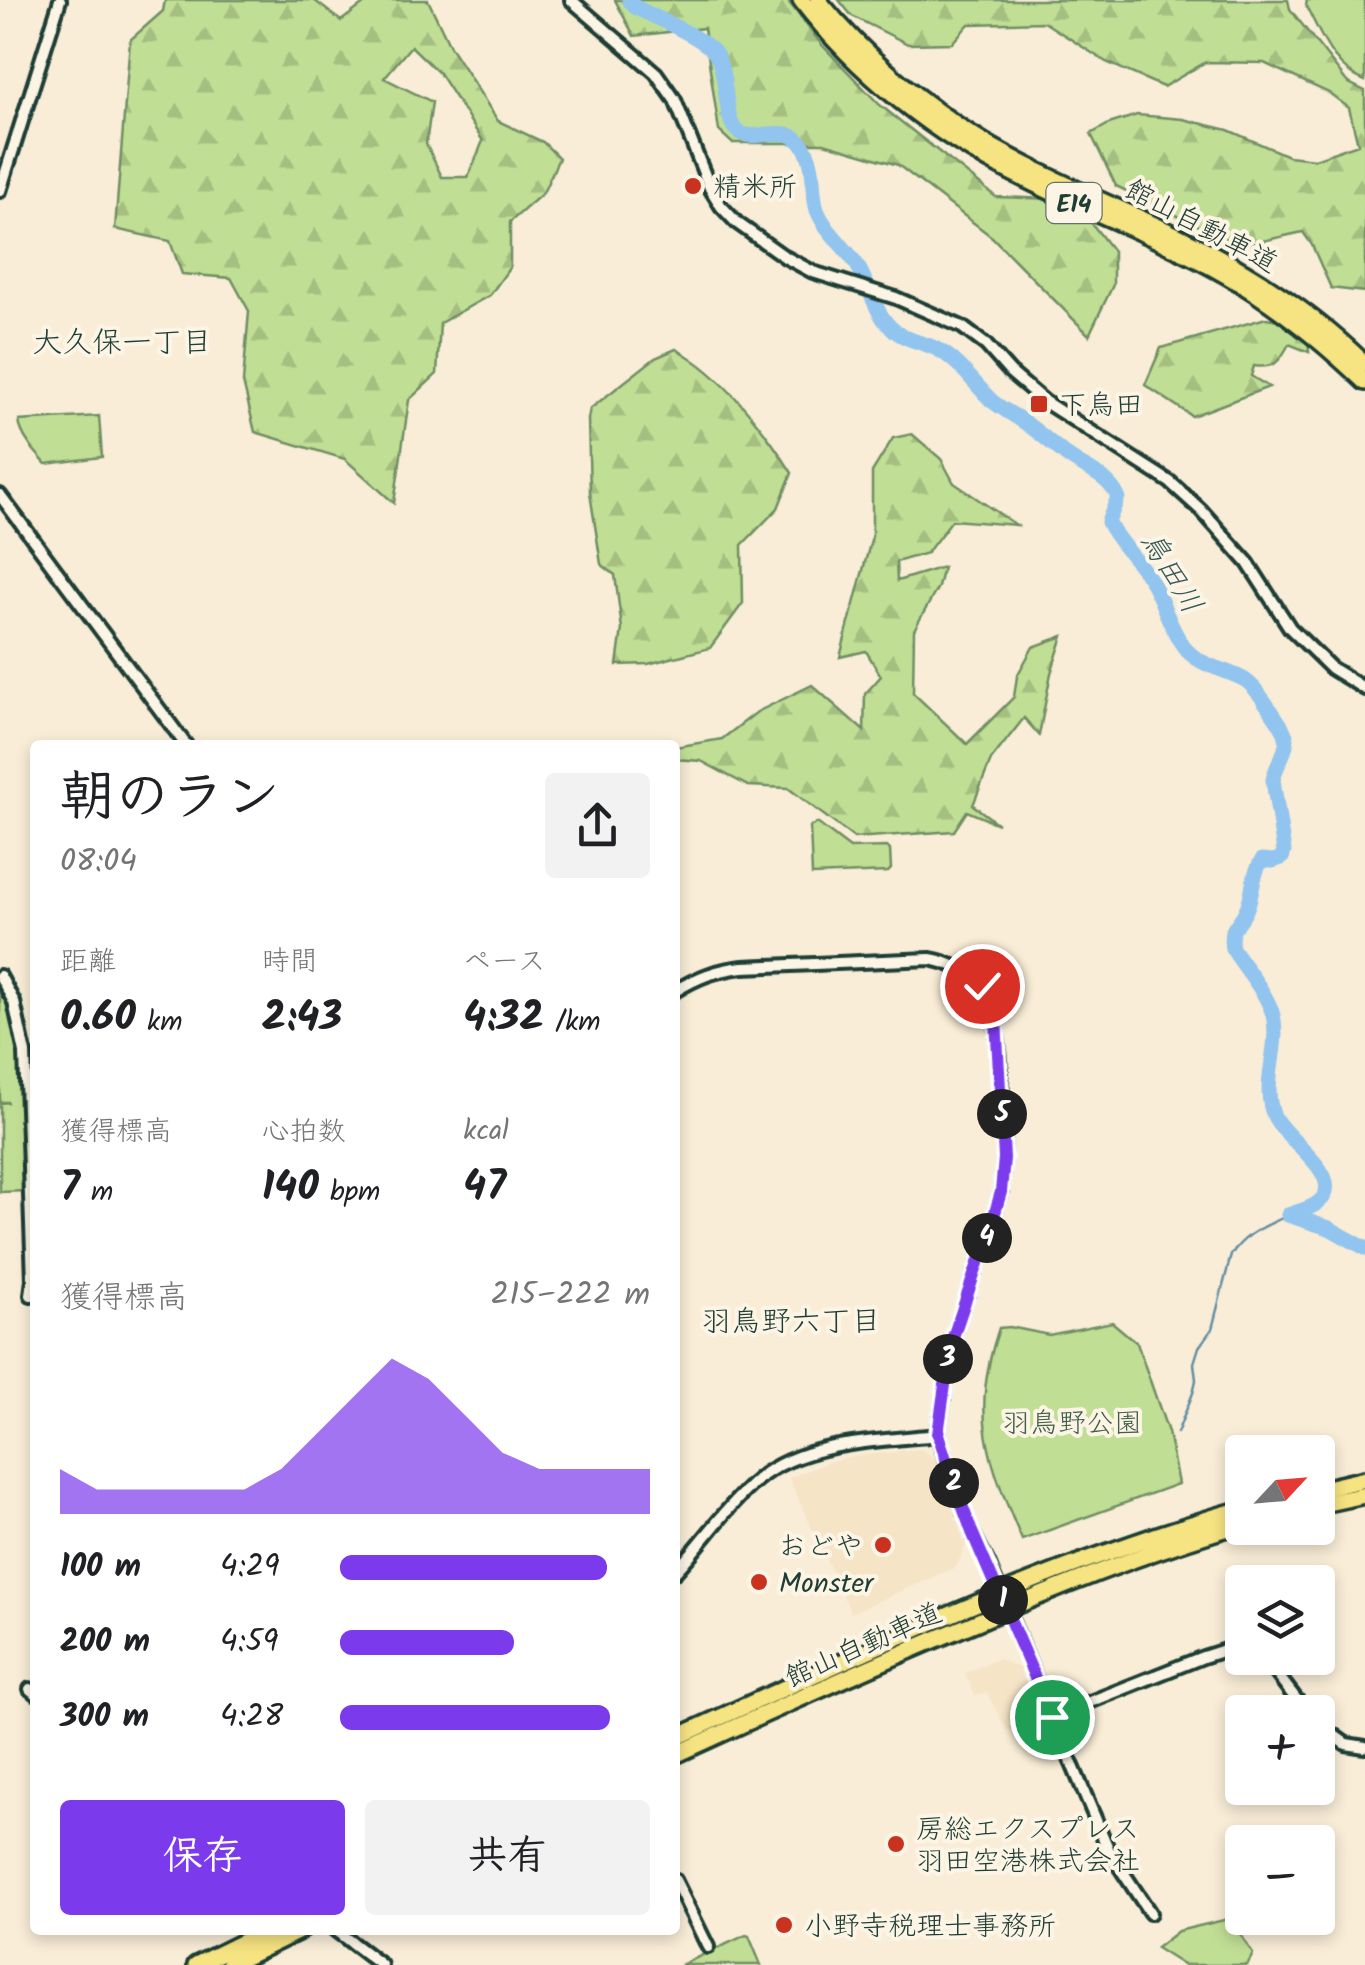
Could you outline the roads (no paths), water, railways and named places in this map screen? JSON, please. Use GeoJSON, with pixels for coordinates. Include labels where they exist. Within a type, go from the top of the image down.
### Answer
{"type":"FeatureCollection","features":[{"type":"Feature","properties":{"kind":"highway","name":"館山自動車道"},"geometry":{"type":"LineString","coordinates":[[801,0],[871,76],[930,123],[1016,175],[1227,275],[1315,337],[1365,382]]}},
{"type":"Feature","properties":{"kind":"highway","name":"館山自動車道"},"geometry":{"type":"LineString","coordinates":[[818,0],[880,65],[938,112],[1022,163],[1255,278],[1303,311],[1365,364]]}},
{"type":"Feature","properties":{"kind":"highway"},"geometry":{"type":"LineString","coordinates":[[1335,1486],[1365,1480]]}},
{"type":"Feature","properties":{"kind":"highway"},"geometry":{"type":"LineString","coordinates":[[1335,1502],[1365,1495]]}},
{"type":"Feature","properties":{"kind":"highway","name":"館山自動車道"},"geometry":{"type":"LineString","coordinates":[[680,1736],[1027,1584],[1225,1514]]}},
{"type":"Feature","properties":{"kind":"highway","name":"館山自動車道"},"geometry":{"type":"LineString","coordinates":[[680,1752],[1049,1591],[1225,1530]]}},
{"type":"Feature","properties":{"kind":"highway"},"geometry":{"type":"LineString","coordinates":[[196,1965],[258,1935]]}},
{"type":"Feature","properties":{"kind":"highway"},"geometry":{"type":"LineString","coordinates":[[229,1965],[291,1935]]}},
{"type":"Feature","properties":{"kind":"street"},"geometry":{"type":"LineString","coordinates":[[0,191],[60,0]]}},
{"type":"Feature","properties":{"kind":"street"},"geometry":{"type":"LineString","coordinates":[[572,0],[666,84],[710,188],[737,223],[785,257],[826,277],[896,298],[962,327],[1045,402],[1170,482],[1202,510],[1248,563],[1290,628],[1331,668],[1365,689]]}},
{"type":"Feature","properties":{"kind":"street"},"geometry":{"type":"LineString","coordinates":[[0,494],[182,740]]}},
{"type":"Feature","properties":{"kind":"street"},"geometry":{"type":"LineString","coordinates":[[680,988],[718,970],[930,959],[941,960],[982,986],[996,1020],[1003,1174],[994,1216],[951,1343],[938,1434],[972,1532],[1108,1850],[1150,1913]]}},
{"type":"Feature","properties":{"kind":"street"},"geometry":{"type":"LineString","coordinates":[[0,976],[14,1002],[25,1053],[30,1226]]}},
{"type":"Feature","properties":{"kind":"street"},"geometry":{"type":"LineString","coordinates":[[680,1566],[755,1482],[786,1462],[849,1444],[938,1434]]}},
{"type":"Feature","properties":{"kind":"street"},"geometry":{"type":"LineString","coordinates":[[1052,1717],[1225,1650]]}},
{"type":"Feature","properties":{"kind":"street"},"geometry":{"type":"LineString","coordinates":[[1278,1675],[1293,1695]]}},
{"type":"Feature","properties":{"kind":"street"},"geometry":{"type":"LineString","coordinates":[[1335,1736],[1346,1744],[1365,1748]]}},
{"type":"Feature","properties":{"kind":"street"},"geometry":{"type":"LineString","coordinates":[[680,1890],[708,1947]]}},
{"type":"Feature","properties":{"kind":"street"},"geometry":{"type":"LineString","coordinates":[[342,1935],[380,1965]]}},
{"type":"Feature","properties":{"kind":"waterway","name":"鳥田川"},"geometry":{"type":"LineString","coordinates":[[629,0],[714,52],[737,131],[754,136],[782,133],[799,140],[809,158],[817,210],[857,265],[888,325],[945,354],[992,401],[1114,489],[1118,497],[1108,522],[1153,584],[1184,647],[1204,663],[1249,683],[1283,729],[1286,747],[1273,780],[1284,852],[1282,858],[1262,860],[1249,904],[1231,941],[1273,1015],[1275,1040],[1269,1092],[1274,1116],[1315,1163],[1326,1182],[1321,1200],[1288,1215]]}},
{"type":"Feature","properties":{"kind":"waterway"},"geometry":{"type":"LineString","coordinates":[[1177,1433],[1193,1393],[1194,1363],[1199,1347],[1212,1329],[1231,1255],[1250,1235],[1288,1215]]}},
{"type":"Feature","properties":{"kind":"waterway","name":"鳥田川"},"geometry":{"type":"LineString","coordinates":[[1288,1215],[1329,1228],[1365,1248]]}},
{"type":"Feature","properties":{"kind":"place","name":"精米所"},"geometry":{"type":"Point","coordinates":[693,186]}},
{"type":"Feature","properties":{"kind":"place","name":"下烏田"},"geometry":{"type":"Point","coordinates":[1039,404]}},
{"type":"Feature","properties":{"kind":"place","name":"おどや"},"geometry":{"type":"Point","coordinates":[883,1545]}},
{"type":"Feature","properties":{"kind":"place","name":"Monster"},"geometry":{"type":"Point","coordinates":[759,1582]}},
{"type":"Feature","properties":{"kind":"place","name":"房総エクスプレス 羽田空港株式会社"},"geometry":{"type":"Point","coordinates":[896,1844]}},
{"type":"Feature","properties":{"kind":"place","name":"小野寺税理士事務所"},"geometry":{"type":"Point","coordinates":[784,1925]}},
{"type":"Feature","properties":{"kind":"district","name":"大久保一丁目"},"geometry":{"type":"Point","coordinates":[122,342]}},
{"type":"Feature","properties":{"kind":"district","name":"羽鳥野六丁目"},"geometry":{"type":"Point","coordinates":[791,1321]}},
{"type":"Feature","properties":{"kind":"park label","name":"羽鳥野公園"},"geometry":{"type":"Point","coordinates":[1072,1422]}}]}
